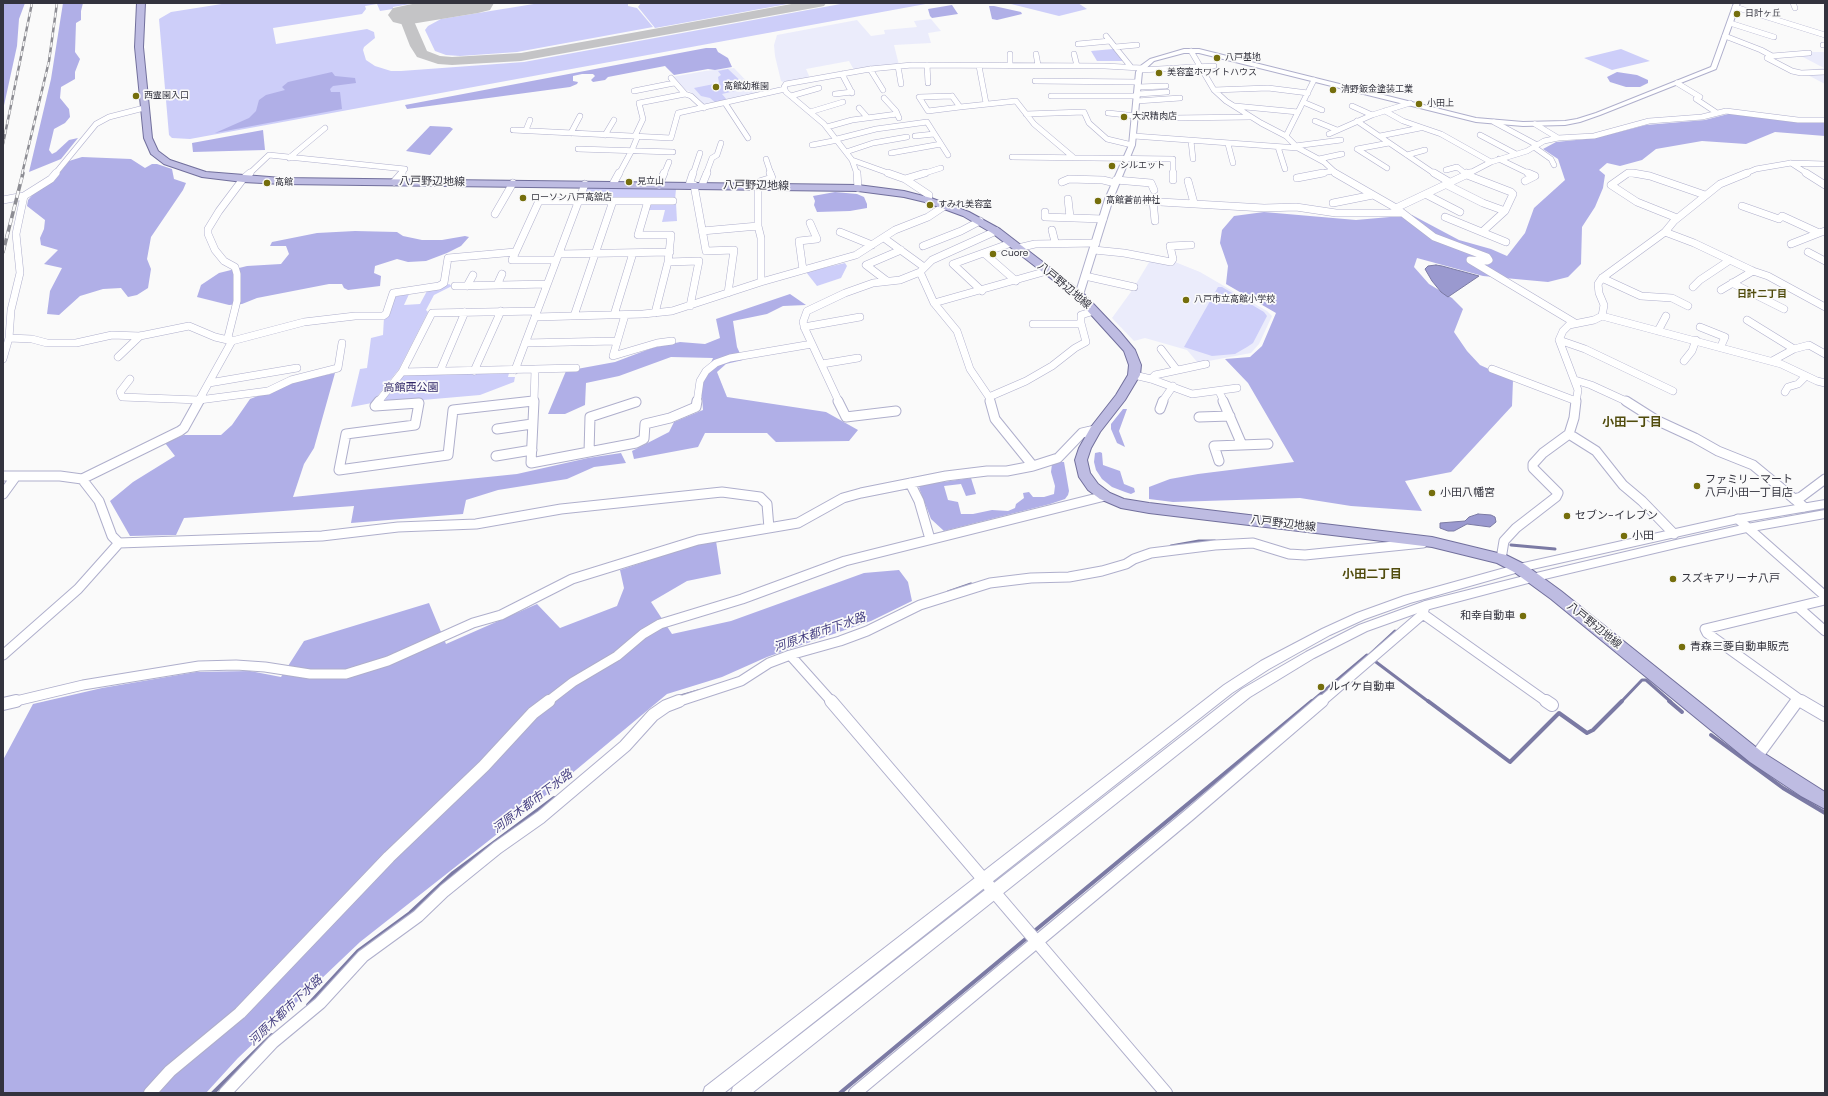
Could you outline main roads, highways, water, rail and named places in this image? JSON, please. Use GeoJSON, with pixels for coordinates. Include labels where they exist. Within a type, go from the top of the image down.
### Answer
{"type":"FeatureCollection","features":[{"type":"Feature","properties":{"kind":"main road","name":"八戸野辺地線"},"geometry":{"type":"LineString","coordinates":[[141,3],[139,47],[148,138],[154,152],[167,162],[205,174],[243,179],[858,188],[904,194],[928,200],[946,205],[980,221],[1078,295],[1129,350],[1135,365],[1134,375],[1121,397],[1096,430],[1085,448],[1081,460],[1084,474],[1093,486],[1105,496],[1121,503],[1149,508],[1432,542],[1501,559],[1519,568],[1556,595],[1756,757],[1807,792],[1825,801]]}},
{"type":"Feature","properties":{"kind":"waterway","name":"河原木都市下水路"},"geometry":{"type":"LineString","coordinates":[[1171,546],[1199,541],[1215,541]]}},
{"type":"Feature","properties":{"kind":"waterway","name":"河原木都市下水路"},"geometry":{"type":"LineString","coordinates":[[1511,545],[1555,549]]}},
{"type":"Feature","properties":{"kind":"waterway","name":"河原木都市下水路"},"geometry":{"type":"LineString","coordinates":[[948,592],[971,584]]}},
{"type":"Feature","properties":{"kind":"waterway"},"geometry":{"type":"LineString","coordinates":[[1368,656],[1395,631]]}},
{"type":"Feature","properties":{"kind":"waterway"},"geometry":{"type":"LineString","coordinates":[[1311,702],[1367,655]]}},
{"type":"Feature","properties":{"kind":"waterway"},"geometry":{"type":"LineString","coordinates":[[1372,659],[1429,702]]}},
{"type":"Feature","properties":{"kind":"waterway"},"geometry":{"type":"LineString","coordinates":[[1621,702],[1642,680],[1646,680],[1671,702]]}},
{"type":"Feature","properties":{"kind":"waterway","name":"河原木都市下水路"},"geometry":{"type":"LineString","coordinates":[[677,697],[698,691]]}},
{"type":"Feature","properties":{"kind":"waterway"},"geometry":{"type":"LineString","coordinates":[[1032,933],[1312,701]]}},
{"type":"Feature","properties":{"kind":"waterway"},"geometry":{"type":"LineString","coordinates":[[1428,701],[1510,762],[1559,713],[1587,733],[1593,730],[1621,702]]}},
{"type":"Feature","properties":{"kind":"waterway"},"geometry":{"type":"LineString","coordinates":[[1669,701],[1682,712]]}},
{"type":"Feature","properties":{"kind":"waterway"},"geometry":{"type":"LineString","coordinates":[[1711,735],[1783,788],[1825,813]]}},
{"type":"Feature","properties":{"kind":"waterway","name":"河原木都市下水路"},"geometry":{"type":"LineString","coordinates":[[308,1005],[358,951],[410,913],[453,873],[554,798]]}},
{"type":"Feature","properties":{"kind":"waterway"},"geometry":{"type":"LineString","coordinates":[[840,1093],[1028,937]]}},
{"type":"Feature","properties":{"kind":"waterway","name":"河原木都市下水路"},"geometry":{"type":"LineString","coordinates":[[213,1093],[272,1035]]}},
{"type":"Feature","properties":{"kind":"railway"},"geometry":{"type":"LineString","coordinates":[[3,144],[32,3]]}},
{"type":"Feature","properties":{"kind":"railway"},"geometry":{"type":"LineString","coordinates":[[22,174],[49,61],[57,3]]}},
{"type":"Feature","properties":{"kind":"railway"},"geometry":{"type":"LineString","coordinates":[[3,252],[23,173]]}},
{"type":"Feature","properties":{"kind":"place","name":"日計ヶ丘"},"geometry":{"type":"Point","coordinates":[1737,14]}},
{"type":"Feature","properties":{"kind":"place","name":"八戸基地"},"geometry":{"type":"Point","coordinates":[1217,58]}},
{"type":"Feature","properties":{"kind":"place","name":"美容室ホワイトハウス"},"geometry":{"type":"Point","coordinates":[1159,73]}},
{"type":"Feature","properties":{"kind":"place","name":"高館幼稚園"},"geometry":{"type":"Point","coordinates":[716,87]}},
{"type":"Feature","properties":{"kind":"place","name":"清野鈑金塗装工業"},"geometry":{"type":"Point","coordinates":[1333,90]}},
{"type":"Feature","properties":{"kind":"place","name":"西霊園入口"},"geometry":{"type":"Point","coordinates":[136,96]}},
{"type":"Feature","properties":{"kind":"place","name":"小田上"},"geometry":{"type":"Point","coordinates":[1419,104]}},
{"type":"Feature","properties":{"kind":"place","name":"大沢精肉店"},"geometry":{"type":"Point","coordinates":[1124,117]}},
{"type":"Feature","properties":{"kind":"place","name":"シルエット"},"geometry":{"type":"Point","coordinates":[1112,166]}},
{"type":"Feature","properties":{"kind":"place","name":"見立山"},"geometry":{"type":"Point","coordinates":[629,182]}},
{"type":"Feature","properties":{"kind":"place","name":"高館"},"geometry":{"type":"Point","coordinates":[267,183]}},
{"type":"Feature","properties":{"kind":"place","name":"ローソン八戸高舘店"},"geometry":{"type":"Point","coordinates":[523,198]}},
{"type":"Feature","properties":{"kind":"place","name":"髙館蒼前神社"},"geometry":{"type":"Point","coordinates":[1098,201]}},
{"type":"Feature","properties":{"kind":"place","name":"すみれ美容室"},"geometry":{"type":"Point","coordinates":[930,205]}},
{"type":"Feature","properties":{"kind":"place","name":"Cuore"},"geometry":{"type":"Point","coordinates":[993,254]}},
{"type":"Feature","properties":{"kind":"place","name":"八戸市立高館小学校"},"geometry":{"type":"Point","coordinates":[1186,300]}},
{"type":"Feature","properties":{"kind":"place","name":"ファミリーマート 八戸小田一丁目店"},"geometry":{"type":"Point","coordinates":[1697,486]}},
{"type":"Feature","properties":{"kind":"place","name":"小田八幡宮"},"geometry":{"type":"Point","coordinates":[1432,493]}},
{"type":"Feature","properties":{"kind":"place","name":"セブン-イレブン"},"geometry":{"type":"Point","coordinates":[1567,516]}},
{"type":"Feature","properties":{"kind":"place","name":"小田"},"geometry":{"type":"Point","coordinates":[1624,536]}},
{"type":"Feature","properties":{"kind":"place","name":"スズキアリーナ八戸"},"geometry":{"type":"Point","coordinates":[1673,579]}},
{"type":"Feature","properties":{"kind":"place","name":"和幸自動車"},"geometry":{"type":"Point","coordinates":[1523,616]}},
{"type":"Feature","properties":{"kind":"place","name":"青森三菱自動車販売"},"geometry":{"type":"Point","coordinates":[1682,647]}},
{"type":"Feature","properties":{"kind":"place","name":"ルイケ自動車"},"geometry":{"type":"Point","coordinates":[1321,687]}},
{"type":"Feature","properties":{"kind":"district","name":"日計二丁目"},"geometry":{"type":"Point","coordinates":[1762,294]}},
{"type":"Feature","properties":{"kind":"district","name":"小田一丁目"},"geometry":{"type":"Point","coordinates":[1632,423]}},
{"type":"Feature","properties":{"kind":"district","name":"小田二丁目"},"geometry":{"type":"Point","coordinates":[1372,575]}},
{"type":"Feature","properties":{"kind":"park label","name":"高館西公園"},"geometry":{"type":"Point","coordinates":[411,388]}}]}
